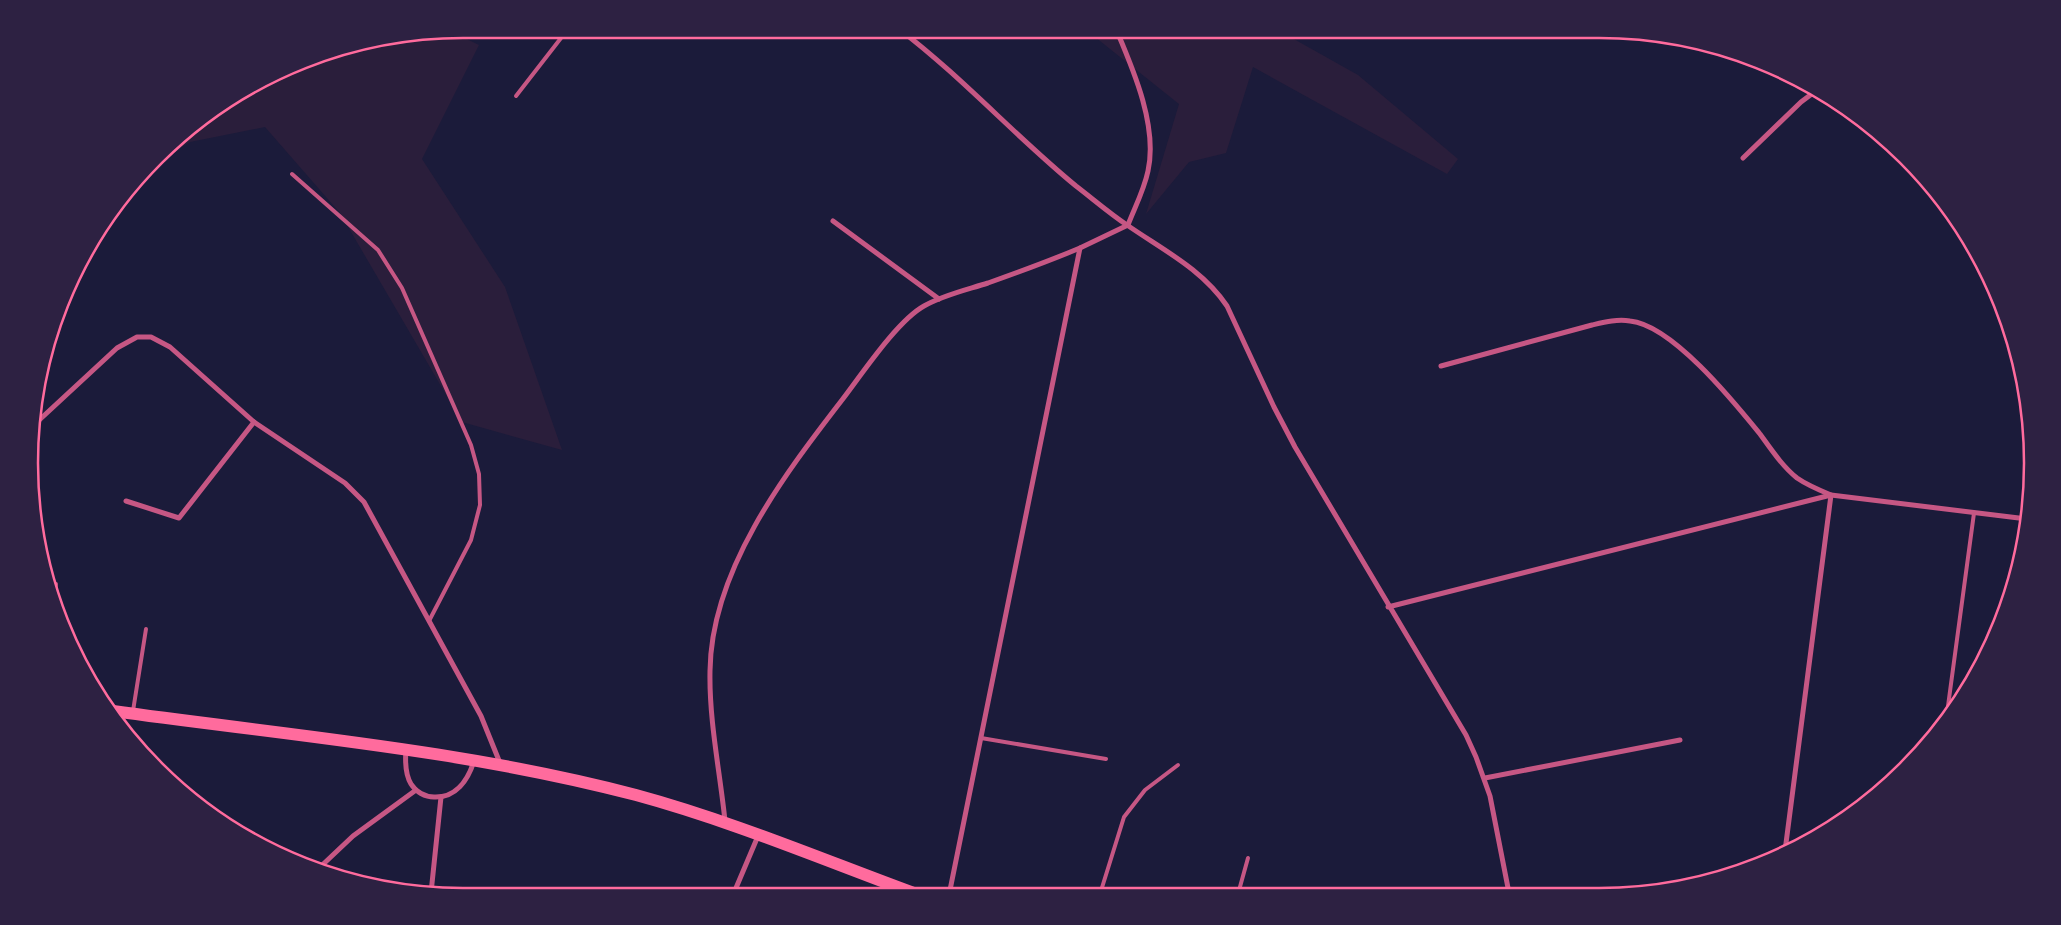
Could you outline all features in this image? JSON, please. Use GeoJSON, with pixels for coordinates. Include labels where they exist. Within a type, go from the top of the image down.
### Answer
{"type":"FeatureCollection","features":[{"type":"Feature","properties":{"kind":"main road"},"geometry":{"type":"LineString","coordinates":[[118,712],[406,750],[474,761],[637,796],[726,824],[900,888]]}},
{"type":"Feature","properties":{"kind":"street"},"geometry":{"type":"LineString","coordinates":[[910,38],[1042,157],[1104,209],[1200,274],[1217,291],[1227,306],[1295,448],[1466,735],[1485,778],[1508,888]]}},
{"type":"Feature","properties":{"kind":"street"},"geometry":{"type":"LineString","coordinates":[[726,824],[710,692],[710,669],[717,619],[738,560],[751,533],[798,458],[910,315],[939,299],[1019,272],[1080,248],[1128,225],[1143,187],[1148,169],[1150,148],[1144,106],[1120,38]]}},
{"type":"Feature","properties":{"kind":"street"},"geometry":{"type":"LineString","coordinates":[[1743,158],[1811,94]]}},
{"type":"Feature","properties":{"kind":"street"},"geometry":{"type":"LineString","coordinates":[[833,221],[939,299]]}},
{"type":"Feature","properties":{"kind":"street"},"geometry":{"type":"LineString","coordinates":[[950,888],[1080,248]]}},
{"type":"Feature","properties":{"kind":"street"},"geometry":{"type":"LineString","coordinates":[[1441,366],[1592,325],[1613,321],[1632,321],[1651,327],[1670,339],[1688,354],[1733,402],[1786,466],[1797,477],[1812,487],[1831,495],[2020,518]]}},
{"type":"Feature","properties":{"kind":"street"},"geometry":{"type":"LineString","coordinates":[[40,420],[117,348],[137,337],[151,337],[170,347],[254,422],[345,483],[364,502],[481,716],[501,766]]}},
{"type":"Feature","properties":{"kind":"street"},"geometry":{"type":"LineString","coordinates":[[126,501],[179,518],[254,422]]}},
{"type":"Feature","properties":{"kind":"street"},"geometry":{"type":"LineString","coordinates":[[1388,606],[1831,495]]}},
{"type":"Feature","properties":{"kind":"street"},"geometry":{"type":"LineString","coordinates":[[1786,844],[1831,495]]}},
{"type":"Feature","properties":{"kind":"street"},"geometry":{"type":"LineString","coordinates":[[1485,778],[1680,740]]}},
{"type":"Feature","properties":{"kind":"street"},"geometry":{"type":"LineString","coordinates":[[406,750],[407,775],[410,784],[416,790],[430,797],[450,795],[464,783],[474,761]]}},
{"type":"Feature","properties":{"kind":"street"},"geometry":{"type":"LineString","coordinates":[[323,864],[352,836],[416,790]]}},
{"type":"Feature","properties":{"kind":"street"},"geometry":{"type":"LineString","coordinates":[[431,887],[441,797]]}},
{"type":"Feature","properties":{"kind":"street"},"geometry":{"type":"LineString","coordinates":[[736,888],[758,836]]}},
{"type":"Feature","properties":{"kind":"lane"},"geometry":{"type":"LineString","coordinates":[[516,96],[561,38]]}},
{"type":"Feature","properties":{"kind":"lane"},"geometry":{"type":"LineString","coordinates":[[292,174],[378,250],[402,288],[471,445],[479,474],[480,505],[471,540],[429,621]]}},
{"type":"Feature","properties":{"kind":"lane"},"geometry":{"type":"LineString","coordinates":[[1948,704],[1974,513]]}},
{"type":"Feature","properties":{"kind":"lane"},"geometry":{"type":"LineString","coordinates":[[133,714],[146,629]]}},
{"type":"Feature","properties":{"kind":"lane"},"geometry":{"type":"LineString","coordinates":[[981,738],[1106,759]]}},
{"type":"Feature","properties":{"kind":"lane"},"geometry":{"type":"LineString","coordinates":[[1102,888],[1124,817],[1145,790],[1178,765]]}},
{"type":"Feature","properties":{"kind":"lane"},"geometry":{"type":"LineString","coordinates":[[1240,888],[1248,858]]}},
{"type":"Feature","properties":{"kind":"shaded area"},"geometry":{"type":"Polygon","coordinates":[[[435,38],[464,38],[479,45],[422,159],[505,287],[562,450],[462,422],[340,213],[265,127],[190,142],[171,154],[204,125],[250,94],[275,81],[326,60],[380,46],[435,38]]]}},
{"type":"Feature","properties":{"kind":"shaded area"},"geometry":{"type":"Polygon","coordinates":[[[1096,38],[1292,38],[1358,75],[1458,159],[1447,174],[1253,67],[1226,153],[1189,162],[1146,214],[1179,104],[1096,38]]]}}]}
